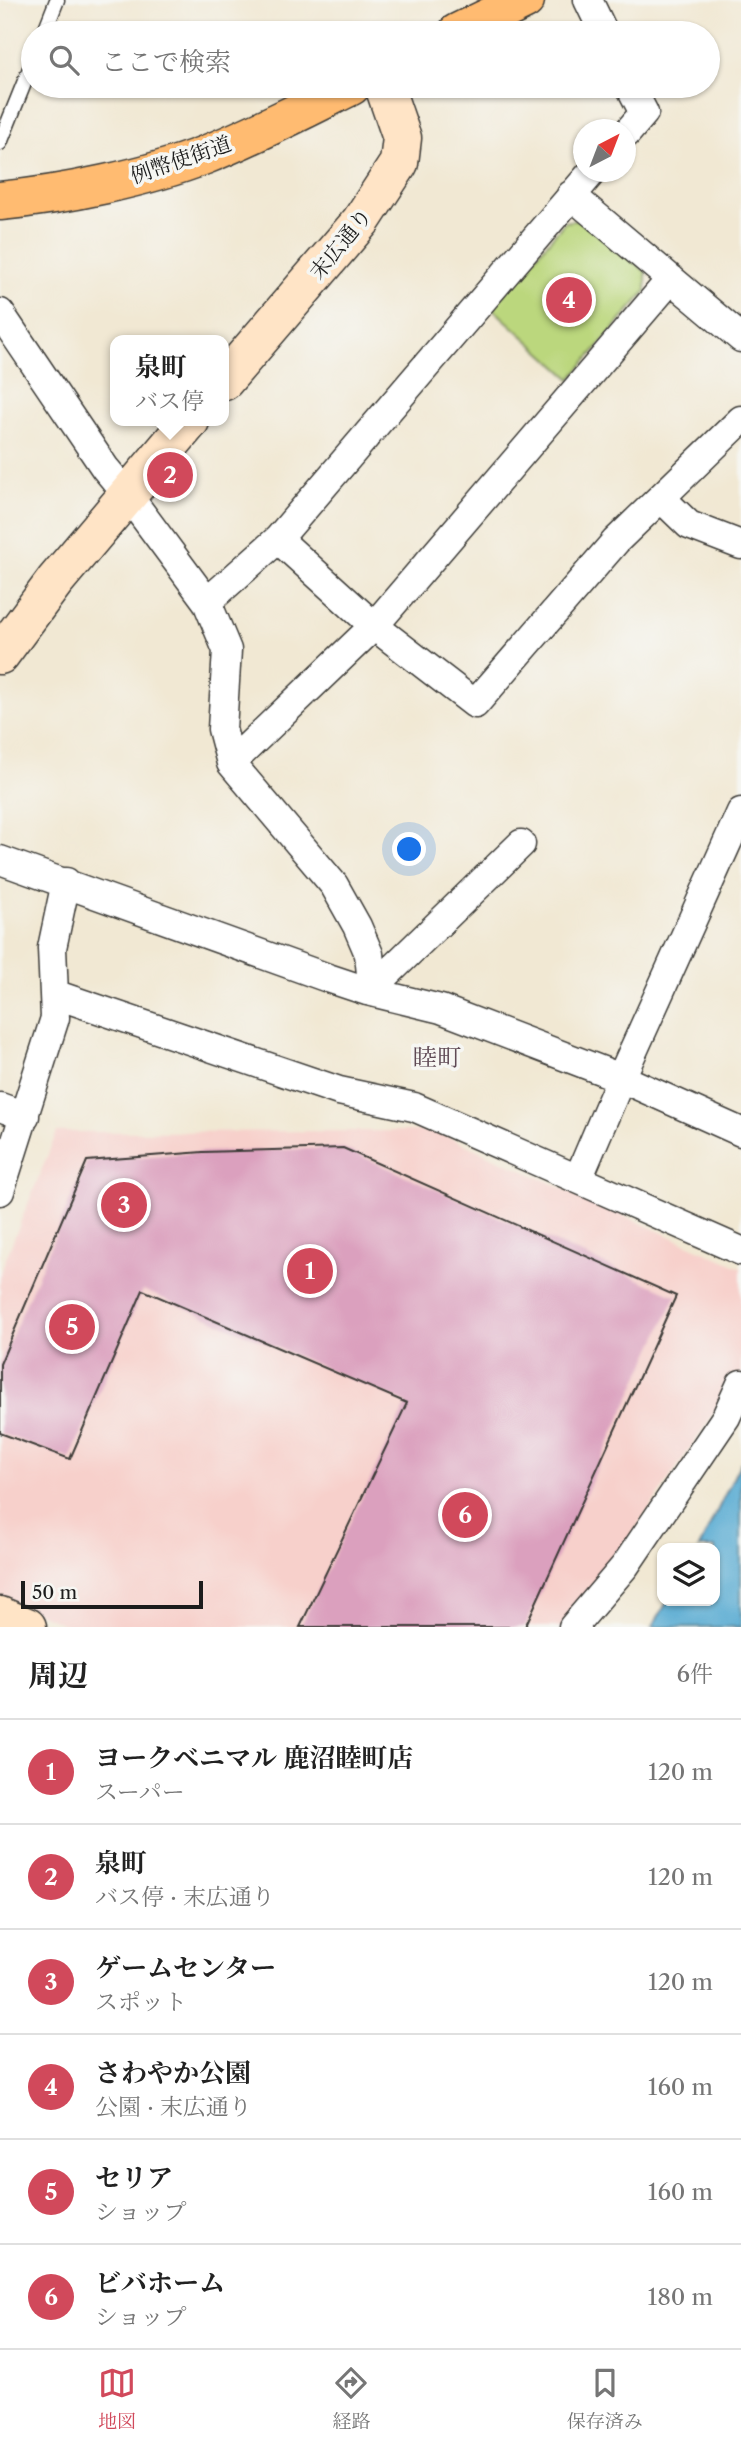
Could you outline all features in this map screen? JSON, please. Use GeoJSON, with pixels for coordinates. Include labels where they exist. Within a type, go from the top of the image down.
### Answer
{"type":"FeatureCollection","features":[{"type":"Feature","properties":{"kind":"highway"},"geometry":{"type":"LineString","coordinates":[[482,21],[525,0]]}},
{"type":"Feature","properties":{"kind":"highway","name":"例幣使街道"},"geometry":{"type":"LineString","coordinates":[[0,201],[124,179],[202,156],[327,98]]}},
{"type":"Feature","properties":{"kind":"street"},"geometry":{"type":"LineString","coordinates":[[588,0],[598,21]]}},
{"type":"Feature","properties":{"kind":"street","name":"末広通り"},"geometry":{"type":"LineString","coordinates":[[229,375],[362,221],[400,163],[402,138],[388,98]]}},
{"type":"Feature","properties":{"kind":"street"},"geometry":{"type":"LineString","coordinates":[[636,98],[643,113],[636,121]]}},
{"type":"Feature","properties":{"kind":"street"},"geometry":{"type":"LineString","coordinates":[[207,603],[278,539],[583,182]]}},
{"type":"Feature","properties":{"kind":"street"},"geometry":{"type":"LineString","coordinates":[[571,195],[741,338]]}},
{"type":"Feature","properties":{"kind":"street"},"geometry":{"type":"LineString","coordinates":[[231,763],[374,626],[671,279]]}},
{"type":"Feature","properties":{"kind":"street"},"geometry":{"type":"LineString","coordinates":[[0,313],[105,468],[207,603],[227,650],[222,729],[231,763],[334,885],[369,954],[369,982]]}},
{"type":"Feature","properties":{"kind":"street"},"geometry":{"type":"LineString","coordinates":[[278,539],[374,626],[475,704],[616,541],[741,420]]}},
{"type":"Feature","properties":{"kind":"street"},"geometry":{"type":"LineString","coordinates":[[0,655],[55,581],[186,426]]}},
{"type":"Feature","properties":{"kind":"street"},"geometry":{"type":"LineString","coordinates":[[661,498],[689,525],[741,545]]}},
{"type":"Feature","properties":{"kind":"street"},"geometry":{"type":"LineString","coordinates":[[578,1179],[741,812]]}},
{"type":"Feature","properties":{"kind":"street"},"geometry":{"type":"LineString","coordinates":[[369,982],[386,975],[521,844]]}},
{"type":"Feature","properties":{"kind":"street"},"geometry":{"type":"LineString","coordinates":[[0,860],[230,944],[369,982],[621,1078],[741,1132]]}},
{"type":"Feature","properties":{"kind":"street"},"geometry":{"type":"LineString","coordinates":[[0,1191],[13,1112],[55,1018],[52,948],[66,882]]}},
{"type":"Feature","properties":{"kind":"street"},"geometry":{"type":"LineString","coordinates":[[54,994],[339,1091],[414,1107],[741,1251]]}},
{"type":"Feature","properties":{"kind":"street"},"geometry":{"type":"LineString","coordinates":[[573,1627],[625,1566],[726,1417],[741,1384]]}},
{"type":"Feature","properties":{"kind":"street"},"geometry":{"type":"LineString","coordinates":[[0,1616],[27,1627]]}},
{"type":"Feature","properties":{"kind":"lane"},"geometry":{"type":"LineString","coordinates":[[49,21],[57,0]]}},
{"type":"Feature","properties":{"kind":"lane"},"geometry":{"type":"LineString","coordinates":[[0,143],[21,91]]}},
{"type":"Feature","properties":{"kind":"shaded area"},"geometry":{"type":"Polygon","coordinates":[[[435,1131],[741,1268],[741,1373],[569,1627],[71,1627],[0,1597],[0,1273],[57,1132],[435,1131]]]}},
{"type":"Feature","properties":{"kind":"green space"},"geometry":{"type":"Polygon","coordinates":[[[585,219],[646,272],[646,291],[571,379],[492,308],[565,222],[585,219]]]}},
{"type":"Feature","properties":{"kind":"water"},"geometry":{"type":"Polygon","coordinates":[[[741,1462],[741,1627],[652,1627],[665,1606],[720,1606],[720,1543],[701,1543],[741,1462]]]}},
{"type":"Feature","properties":{"kind":"building"},"geometry":{"type":"Polygon","coordinates":[[[343,1148],[676,1296],[525,1627],[300,1627],[407,1403],[143,1290],[70,1459],[0,1433],[0,1364],[87,1161],[203,1152],[343,1148]]]}},
{"type":"Feature","properties":{"kind":"place","name":"さわやか公園"},"geometry":{"type":"Point","coordinates":[569,300]}},
{"type":"Feature","properties":{"kind":"place","name":"泉町"},"geometry":{"type":"Point","coordinates":[170,475]}},
{"type":"Feature","properties":{"kind":"place","name":"ゲームセンター"},"geometry":{"type":"Point","coordinates":[124,1205]}},
{"type":"Feature","properties":{"kind":"place","name":"ヨークベニマル 鹿沼睦町店"},"geometry":{"type":"Point","coordinates":[310,1271]}},
{"type":"Feature","properties":{"kind":"place","name":"セリア"},"geometry":{"type":"Point","coordinates":[72,1327]}},
{"type":"Feature","properties":{"kind":"place","name":"ビバホーム"},"geometry":{"type":"Point","coordinates":[465,1515]}},
{"type":"Feature","properties":{"kind":"district","name":"睦町"},"geometry":{"type":"Point","coordinates":[437,1058]}}]}
